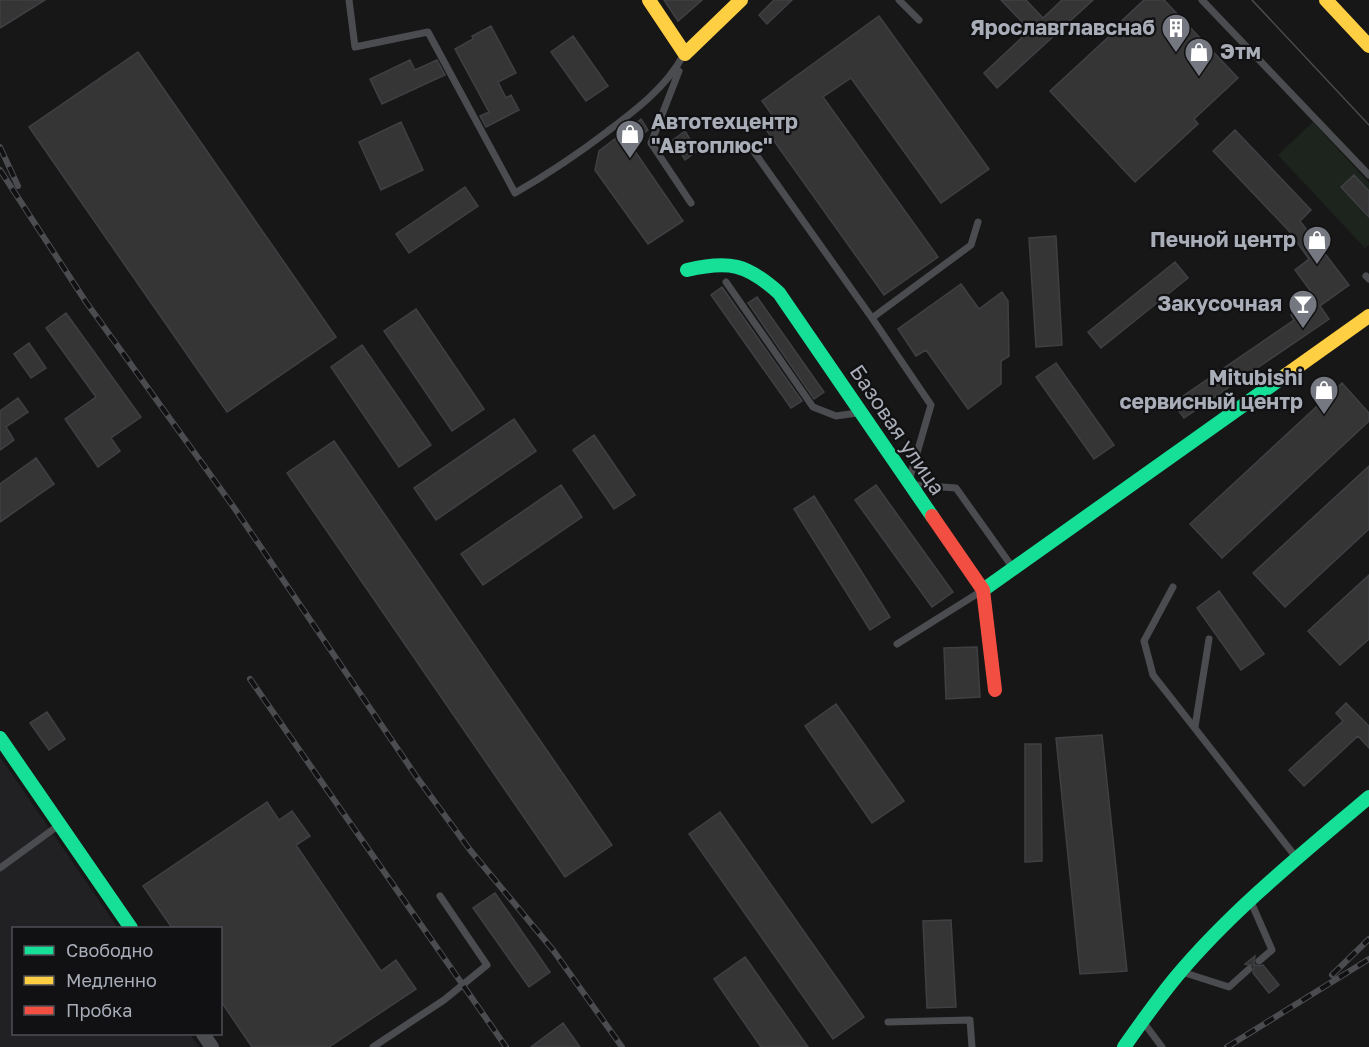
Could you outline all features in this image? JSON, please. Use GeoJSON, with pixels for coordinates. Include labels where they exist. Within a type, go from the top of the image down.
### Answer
{"type":"FeatureCollection","features":[{"type":"Feature","properties":{"kind":"street"},"geometry":{"type":"LineString","coordinates":[[649,0],[685,54],[741,0]]}},
{"type":"Feature","properties":{"kind":"street"},"geometry":{"type":"LineString","coordinates":[[1326,0],[1369,46]]}},
{"type":"Feature","properties":{"kind":"street","name":"Базовая улица"},"geometry":{"type":"LineString","coordinates":[[687,270],[710,264],[738,265],[760,274],[779,294],[983,590],[995,690]]}},
{"type":"Feature","properties":{"kind":"street"},"geometry":{"type":"LineString","coordinates":[[983,590],[1369,316]]}},
{"type":"Feature","properties":{"kind":"street"},"geometry":{"type":"LineString","coordinates":[[0,738],[129,927]]}},
{"type":"Feature","properties":{"kind":"street"},"geometry":{"type":"LineString","coordinates":[[1124,1047],[1179,972],[1203,946],[1297,858],[1369,797]]}},
{"type":"Feature","properties":{"kind":"lane"},"geometry":{"type":"LineString","coordinates":[[349,0],[355,47],[428,32],[515,193],[563,165],[642,106],[672,75],[685,54]]}},
{"type":"Feature","properties":{"kind":"lane"},"geometry":{"type":"LineString","coordinates":[[899,0],[919,20]]}},
{"type":"Feature","properties":{"kind":"lane"},"geometry":{"type":"LineString","coordinates":[[1202,0],[1369,175]]}},
{"type":"Feature","properties":{"kind":"lane"},"geometry":{"type":"LineString","coordinates":[[685,54],[651,143],[691,203]]}},
{"type":"Feature","properties":{"kind":"lane"},"geometry":{"type":"LineString","coordinates":[[752,148],[931,405],[908,484],[956,488],[1013,569]]}},
{"type":"Feature","properties":{"kind":"lane"},"geometry":{"type":"LineString","coordinates":[[872,318],[971,245],[978,222]]}},
{"type":"Feature","properties":{"kind":"lane"},"geometry":{"type":"LineString","coordinates":[[726,282],[813,407],[836,416],[859,412]]}},
{"type":"Feature","properties":{"kind":"lane"},"geometry":{"type":"LineString","coordinates":[[1173,587],[1144,641],[1153,675],[1297,858]]}},
{"type":"Feature","properties":{"kind":"lane"},"geometry":{"type":"LineString","coordinates":[[897,644],[983,590]]}},
{"type":"Feature","properties":{"kind":"lane"},"geometry":{"type":"LineString","coordinates":[[1195,727],[1209,639]]}},
{"type":"Feature","properties":{"kind":"lane"},"geometry":{"type":"LineString","coordinates":[[0,868],[59,825]]}},
{"type":"Feature","properties":{"kind":"lane"},"geometry":{"type":"LineString","coordinates":[[373,1047],[444,1000],[487,965],[440,896]]}},
{"type":"Feature","properties":{"kind":"lane"},"geometry":{"type":"LineString","coordinates":[[1250,901],[1272,950],[1259,961]]}},
{"type":"Feature","properties":{"kind":"lane"},"geometry":{"type":"LineString","coordinates":[[1179,972],[1229,987],[1249,969]]}},
{"type":"Feature","properties":{"kind":"lane"},"geometry":{"type":"LineString","coordinates":[[888,1022],[970,1020],[972,1047]]}},
{"type":"Feature","properties":{"kind":"lane"},"geometry":{"type":"LineString","coordinates":[[1142,1020],[1162,1047]]}},
{"type":"Feature","properties":{"kind":"shaded area"},"geometry":{"type":"Polygon","coordinates":[[[1313,122],[1369,183],[1369,245],[1365,248],[1278,155],[1313,122]]]}},
{"type":"Feature","properties":{"kind":"shaded area"},"geometry":{"type":"Polygon","coordinates":[[[0,757],[117,927],[12,927],[12,1035],[191,1035],[199,1047],[0,1047],[0,757]]]}},
{"type":"Feature","properties":{"kind":"building"},"geometry":{"type":"Polygon","coordinates":[[[0,0],[45,0],[0,28],[0,0]]]}},
{"type":"Feature","properties":{"kind":"building"},"geometry":{"type":"Polygon","coordinates":[[[664,0],[702,0],[678,21],[664,0]]]}},
{"type":"Feature","properties":{"kind":"building"},"geometry":{"type":"Polygon","coordinates":[[[774,0],[792,0],[767,24],[759,15],[774,0]]]}},
{"type":"Feature","properties":{"kind":"building"},"geometry":{"type":"Polygon","coordinates":[[[1001,0],[1026,0],[1043,18],[1062,0],[1093,0],[997,88],[984,73],[1030,30],[1001,0]]]}},
{"type":"Feature","properties":{"kind":"building"},"geometry":{"type":"Polygon","coordinates":[[[1144,0],[1164,0],[1238,78],[1194,119],[1198,124],[1135,182],[1050,91],[1116,30],[1114,28],[1144,0]]]}},
{"type":"Feature","properties":{"kind":"building"},"geometry":{"type":"Polygon","coordinates":[[[879,16],[989,169],[941,203],[851,78],[823,97],[938,257],[884,295],[764,127],[775,119],[762,101],[879,16]]]}},
{"type":"Feature","properties":{"kind":"building"},"geometry":{"type":"Polygon","coordinates":[[[491,26],[516,73],[498,82],[506,98],[511,95],[519,110],[486,127],[480,116],[489,112],[455,49],[473,39],[472,36],[491,26]]]}},
{"type":"Feature","properties":{"kind":"building"},"geometry":{"type":"Polygon","coordinates":[[[573,36],[608,86],[586,101],[551,52],[573,36]]]}},
{"type":"Feature","properties":{"kind":"building"},"geometry":{"type":"Polygon","coordinates":[[[138,52],[336,337],[227,412],[29,127],[138,52]]]}},
{"type":"Feature","properties":{"kind":"building"},"geometry":{"type":"Polygon","coordinates":[[[410,60],[415,70],[437,60],[445,75],[382,104],[370,79],[410,60]]]}},
{"type":"Feature","properties":{"kind":"building"},"geometry":{"type":"Polygon","coordinates":[[[641,119],[648,130],[630,144],[683,221],[648,244],[595,170],[599,151],[641,119]]]}},
{"type":"Feature","properties":{"kind":"building"},"geometry":{"type":"Polygon","coordinates":[[[401,122],[423,170],[381,190],[359,142],[401,122]]]}},
{"type":"Feature","properties":{"kind":"building"},"geometry":{"type":"Polygon","coordinates":[[[1235,130],[1311,210],[1300,221],[1349,285],[1320,306],[1329,319],[1184,418],[1173,403],[1294,320],[1291,315],[1315,297],[1295,270],[1309,259],[1289,231],[1213,151],[1235,130]]]}},
{"type":"Feature","properties":{"kind":"building"},"geometry":{"type":"Polygon","coordinates":[[[685,131],[697,151],[685,160],[673,140],[685,131]]]}},
{"type":"Feature","properties":{"kind":"building"},"geometry":{"type":"Polygon","coordinates":[[[1354,175],[1369,191],[1369,217],[1341,187],[1354,175]]]}},
{"type":"Feature","properties":{"kind":"building"},"geometry":{"type":"Polygon","coordinates":[[[465,187],[478,206],[409,253],[396,234],[465,187]]]}},
{"type":"Feature","properties":{"kind":"building"},"geometry":{"type":"Polygon","coordinates":[[[1056,236],[1062,345],[1036,347],[1029,238],[1056,236]]]}},
{"type":"Feature","properties":{"kind":"building"},"geometry":{"type":"Polygon","coordinates":[[[1175,262],[1188,278],[1101,348],[1088,332],[1175,262]]]}},
{"type":"Feature","properties":{"kind":"building"},"geometry":{"type":"Polygon","coordinates":[[[961,284],[979,309],[1002,292],[1008,301],[1009,356],[1001,361],[1001,384],[968,409],[926,350],[916,356],[898,329],[961,284]]]}},
{"type":"Feature","properties":{"kind":"building"},"geometry":{"type":"Polygon","coordinates":[[[722,287],[802,401],[791,408],[711,295],[722,287]]]}},
{"type":"Feature","properties":{"kind":"building"},"geometry":{"type":"Polygon","coordinates":[[[757,297],[824,392],[814,399],[748,303],[757,297]]]}},
{"type":"Feature","properties":{"kind":"building"},"geometry":{"type":"Polygon","coordinates":[[[416,309],[484,409],[452,431],[384,331],[416,309]]]}},
{"type":"Feature","properties":{"kind":"building"},"geometry":{"type":"Polygon","coordinates":[[[66,313],[141,417],[111,438],[120,451],[98,467],[65,419],[96,397],[46,328],[66,313]]]}},
{"type":"Feature","properties":{"kind":"building"},"geometry":{"type":"Polygon","coordinates":[[[29,343],[46,368],[31,378],[14,354],[29,343]]]}},
{"type":"Feature","properties":{"kind":"building"},"geometry":{"type":"Polygon","coordinates":[[[362,345],[431,445],[399,467],[331,367],[362,345]]]}},
{"type":"Feature","properties":{"kind":"building"},"geometry":{"type":"Polygon","coordinates":[[[1056,363],[1114,445],[1094,459],[1036,377],[1056,363]]]}},
{"type":"Feature","properties":{"kind":"building"},"geometry":{"type":"Polygon","coordinates":[[[1342,383],[1369,413],[1369,421],[1222,558],[1190,524],[1342,383]]]}},
{"type":"Feature","properties":{"kind":"building"},"geometry":{"type":"Polygon","coordinates":[[[18,398],[28,412],[6,427],[14,440],[0,450],[0,411],[18,398]]]}},
{"type":"Feature","properties":{"kind":"building"},"geometry":{"type":"Polygon","coordinates":[[[514,419],[536,451],[436,520],[414,488],[514,419]]]}},
{"type":"Feature","properties":{"kind":"building"},"geometry":{"type":"Polygon","coordinates":[[[594,435],[635,495],[614,509],[573,450],[594,435]]]}},
{"type":"Feature","properties":{"kind":"building"},"geometry":{"type":"Polygon","coordinates":[[[334,441],[612,845],[565,877],[287,473],[334,441]]]}},
{"type":"Feature","properties":{"kind":"building"},"geometry":{"type":"Polygon","coordinates":[[[36,458],[54,484],[0,522],[0,484],[36,458]]]}},
{"type":"Feature","properties":{"kind":"building"},"geometry":{"type":"Polygon","coordinates":[[[1369,466],[1369,529],[1285,607],[1253,573],[1369,466]]]}},
{"type":"Feature","properties":{"kind":"building"},"geometry":{"type":"Polygon","coordinates":[[[561,485],[582,517],[483,585],[461,554],[561,485]]]}},
{"type":"Feature","properties":{"kind":"building"},"geometry":{"type":"Polygon","coordinates":[[[876,485],[953,592],[932,607],[855,500],[876,485]]]}},
{"type":"Feature","properties":{"kind":"building"},"geometry":{"type":"Polygon","coordinates":[[[814,496],[890,617],[870,630],[794,509],[814,496]]]}},
{"type":"Feature","properties":{"kind":"building"},"geometry":{"type":"Polygon","coordinates":[[[1369,575],[1369,639],[1340,665],[1308,631],[1369,575]]]}},
{"type":"Feature","properties":{"kind":"building"},"geometry":{"type":"Polygon","coordinates":[[[1219,591],[1264,654],[1241,670],[1197,608],[1219,591]]]}},
{"type":"Feature","properties":{"kind":"building"},"geometry":{"type":"Polygon","coordinates":[[[977,647],[980,697],[946,699],[944,648],[977,647]]]}},
{"type":"Feature","properties":{"kind":"building"},"geometry":{"type":"Polygon","coordinates":[[[1346,703],[1369,726],[1369,748],[1358,736],[1304,786],[1289,770],[1343,721],[1336,713],[1346,703]]]}},
{"type":"Feature","properties":{"kind":"building"},"geometry":{"type":"Polygon","coordinates":[[[836,704],[904,801],[872,823],[805,726],[836,704]]]}},
{"type":"Feature","properties":{"kind":"building"},"geometry":{"type":"Polygon","coordinates":[[[47,712],[65,739],[49,750],[30,723],[47,712]]]}},
{"type":"Feature","properties":{"kind":"building"},"geometry":{"type":"Polygon","coordinates":[[[1102,735],[1127,971],[1080,974],[1056,738],[1102,735]]]}},
{"type":"Feature","properties":{"kind":"building"},"geometry":{"type":"Polygon","coordinates":[[[1025,744],[1041,744],[1042,861],[1025,862],[1025,744]]]}},
{"type":"Feature","properties":{"kind":"building"},"geometry":{"type":"Polygon","coordinates":[[[267,802],[279,820],[292,811],[310,836],[296,845],[381,971],[396,960],[416,989],[329,1047],[252,1047],[222,1003],[222,927],[171,927],[143,886],[267,802]]]}},
{"type":"Feature","properties":{"kind":"building"},"geometry":{"type":"Polygon","coordinates":[[[720,812],[864,1017],[833,1039],[689,834],[720,812]]]}},
{"type":"Feature","properties":{"kind":"building"},"geometry":{"type":"Polygon","coordinates":[[[495,893],[550,972],[529,987],[473,908],[495,893]]]}},
{"type":"Feature","properties":{"kind":"building"},"geometry":{"type":"Polygon","coordinates":[[[951,920],[956,1007],[927,1008],[923,921],[951,920]]]}},
{"type":"Feature","properties":{"kind":"building"},"geometry":{"type":"Polygon","coordinates":[[[1255,956],[1254,964],[1263,965],[1279,985],[1269,993],[1253,973],[1254,966],[1245,964],[1255,956]]]}},
{"type":"Feature","properties":{"kind":"building"},"geometry":{"type":"Polygon","coordinates":[[[745,957],[808,1047],[761,1047],[714,979],[745,957]]]}},
{"type":"Feature","properties":{"kind":"building"},"geometry":{"type":"Polygon","coordinates":[[[563,1023],[580,1047],[531,1047],[563,1023]]]}},
{"type":"Feature","properties":{"kind":"tram line"},"geometry":{"type":"LineString","coordinates":[[1252,0],[1369,125]]}},
{"type":"Feature","properties":{"kind":"railway"},"geometry":{"type":"LineString","coordinates":[[0,147],[18,186]]}},
{"type":"Feature","properties":{"kind":"railway"},"geometry":{"type":"LineString","coordinates":[[0,170],[86,302],[235,509],[416,776],[470,850],[553,950],[622,1047]]}},
{"type":"Feature","properties":{"kind":"railway"},"geometry":{"type":"LineString","coordinates":[[250,679],[506,1047]]}},
{"type":"Feature","properties":{"kind":"railway"},"geometry":{"type":"LineString","coordinates":[[1332,975],[1369,939]]}},
{"type":"Feature","properties":{"kind":"railway"},"geometry":{"type":"LineString","coordinates":[[1227,1047],[1369,959]]}},
{"type":"Feature","properties":{"kind":"traffic: fast"},"geometry":{"type":"LineString","coordinates":[[687,270],[715,265],[737,267],[757,276],[779,293],[932,516]]}},
{"type":"Feature","properties":{"kind":"traffic: fast"},"geometry":{"type":"LineString","coordinates":[[983,590],[1286,375]]}},
{"type":"Feature","properties":{"kind":"traffic: fast"},"geometry":{"type":"LineString","coordinates":[[0,738],[130,927]]}},
{"type":"Feature","properties":{"kind":"traffic: fast"},"geometry":{"type":"LineString","coordinates":[[1124,1047],[1176,977],[1220,929],[1268,883],[1369,797]]}},
{"type":"Feature","properties":{"kind":"traffic: slow"},"geometry":{"type":"LineString","coordinates":[[649,0],[685,54],[741,0]]}},
{"type":"Feature","properties":{"kind":"traffic: slow"},"geometry":{"type":"LineString","coordinates":[[1326,0],[1369,46]]}},
{"type":"Feature","properties":{"kind":"traffic: slow"},"geometry":{"type":"LineString","coordinates":[[1286,375],[1369,316]]}},
{"type":"Feature","properties":{"kind":"traffic: jam"},"geometry":{"type":"LineString","coordinates":[[932,516],[983,590],[995,690]]}},
{"type":"Feature","properties":{"kind":"place","name":"Ярославглавснаб"},"geometry":{"type":"Point","coordinates":[1176,54]}},
{"type":"Feature","properties":{"kind":"place","name":"Этм"},"geometry":{"type":"Point","coordinates":[1199,78]}},
{"type":"Feature","properties":{"kind":"place","name":"Автотехцентр \"Автоплюс\""},"geometry":{"type":"Point","coordinates":[630,160]}},
{"type":"Feature","properties":{"kind":"place","name":"Печной центр"},"geometry":{"type":"Point","coordinates":[1317,266]}},
{"type":"Feature","properties":{"kind":"place","name":"Закусочная"},"geometry":{"type":"Point","coordinates":[1303,330]}},
{"type":"Feature","properties":{"kind":"place","name":"Mitubishi сервисный центр"},"geometry":{"type":"Point","coordinates":[1324,416]}}]}
